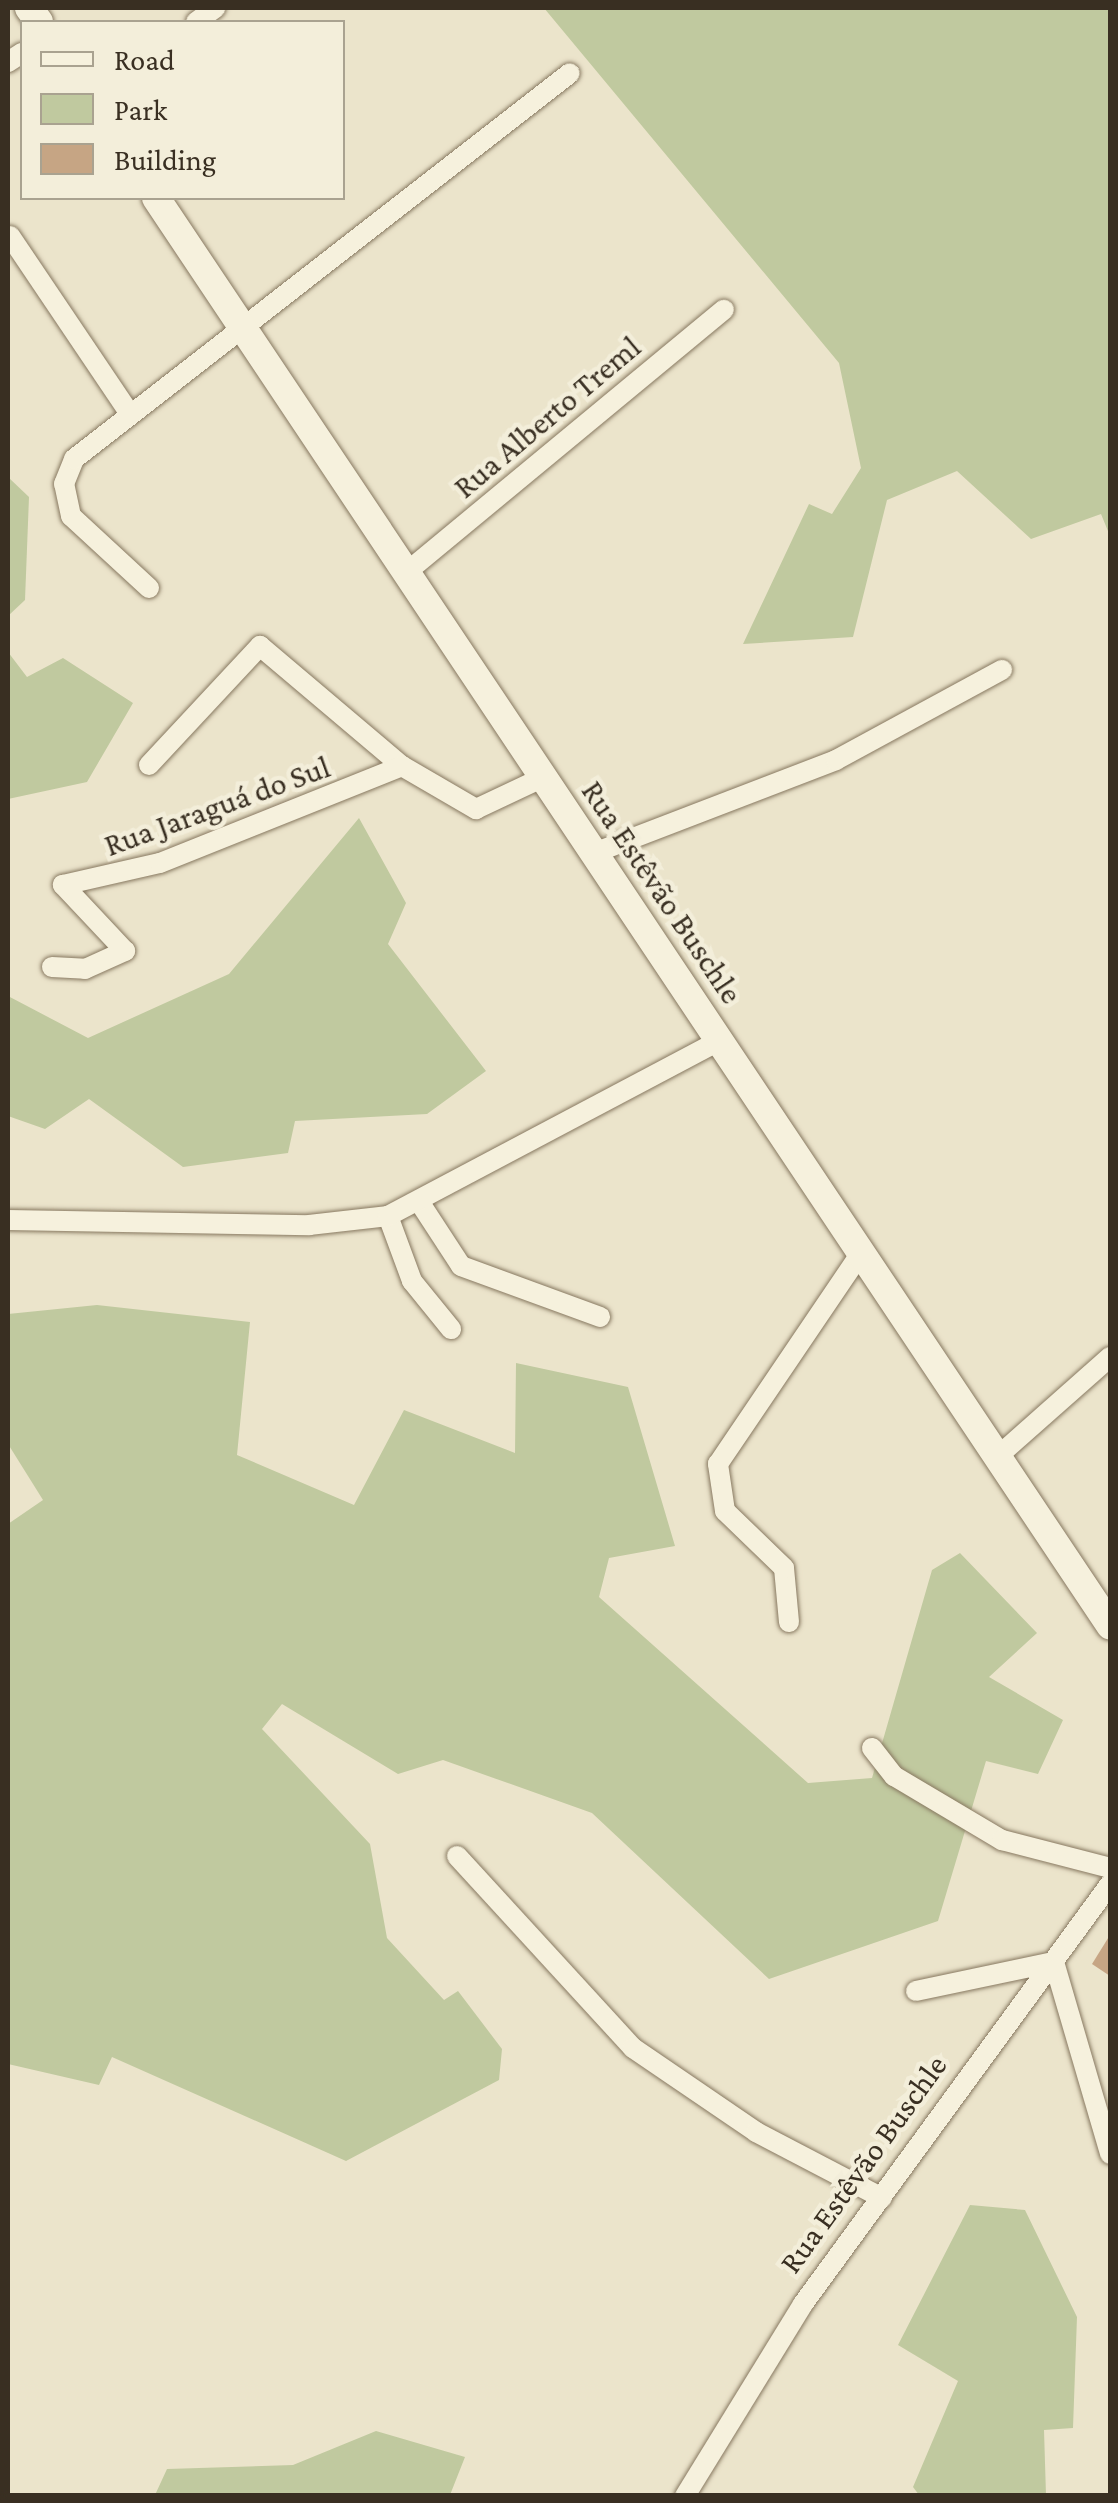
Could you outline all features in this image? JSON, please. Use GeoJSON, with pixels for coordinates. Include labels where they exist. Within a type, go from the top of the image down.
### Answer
{"type":"FeatureCollection","features":[{"type":"Feature","properties":{"kind":"street"},"geometry":{"type":"LineString","coordinates":[[149,588],[78,528],[64,484],[74,459],[246,330],[570,74]]}},
{"type":"Feature","properties":{"kind":"street","name":"Rua Estêvão Buschle"},"geometry":{"type":"LineString","coordinates":[[157,200],[1109,1620]]}},
{"type":"Feature","properties":{"kind":"street"},"geometry":{"type":"LineString","coordinates":[[10,236],[130,414]]}},
{"type":"Feature","properties":{"kind":"street","name":"Rua Alberto Treml"},"geometry":{"type":"LineString","coordinates":[[408,571],[724,310]]}},
{"type":"Feature","properties":{"kind":"street"},"geometry":{"type":"LineString","coordinates":[[149,765],[260,646],[402,766],[476,809],[544,777]]}},
{"type":"Feature","properties":{"kind":"street"},"geometry":{"type":"LineString","coordinates":[[594,853],[836,760],[1002,670]]}},
{"type":"Feature","properties":{"kind":"street","name":"Rua Jaraguá do Sul"},"geometry":{"type":"LineString","coordinates":[[52,967],[85,969],[125,952],[113,929],[60,887],[160,863],[402,766]]}},
{"type":"Feature","properties":{"kind":"street"},"geometry":{"type":"LineString","coordinates":[[8,1220],[309,1225],[388,1216],[420,1203],[720,1041]]}},
{"type":"Feature","properties":{"kind":"street"},"geometry":{"type":"LineString","coordinates":[[420,1203],[461,1266],[600,1317]]}},
{"type":"Feature","properties":{"kind":"street"},"geometry":{"type":"LineString","coordinates":[[388,1216],[412,1280],[451,1329]]}},
{"type":"Feature","properties":{"kind":"street"},"geometry":{"type":"LineString","coordinates":[[789,1622],[784,1568],[725,1511],[718,1464],[861,1253]]}},
{"type":"Feature","properties":{"kind":"street"},"geometry":{"type":"LineString","coordinates":[[997,1456],[1110,1358]]}},
{"type":"Feature","properties":{"kind":"street"},"geometry":{"type":"LineString","coordinates":[[872,1748],[894,1776],[1002,1840],[1110,1868]]}},
{"type":"Feature","properties":{"kind":"street"},"geometry":{"type":"LineString","coordinates":[[457,1856],[633,2048],[756,2132],[882,2198]]}},
{"type":"Feature","properties":{"kind":"street","name":"Rua Estêvão Buschle"},"geometry":{"type":"LineString","coordinates":[[686,2496],[772,2350],[1110,1884]]}},
{"type":"Feature","properties":{"kind":"street"},"geometry":{"type":"LineString","coordinates":[[916,1991],[1054,1962],[1110,2154]]}},
{"type":"Feature","properties":{"kind":"green space"},"geometry":{"type":"Polygon","coordinates":[[[544,8],[1110,8],[1110,536],[1101,514],[1031,539],[957,471],[887,500],[853,637],[743,644],[809,504],[832,514],[861,468],[839,363],[544,8]]]}},
{"type":"Feature","properties":{"kind":"green space"},"geometry":{"type":"Polygon","coordinates":[[[8,477],[29,497],[25,600],[8,616],[8,477]]]}},
{"type":"Feature","properties":{"kind":"green space"},"geometry":{"type":"Polygon","coordinates":[[[8,652],[27,677],[63,658],[133,703],[87,782],[8,799],[8,652]]]}},
{"type":"Feature","properties":{"kind":"green space"},"geometry":{"type":"Polygon","coordinates":[[[359,818],[406,903],[388,944],[486,1071],[427,1114],[295,1121],[288,1153],[183,1167],[89,1099],[45,1129],[8,1116],[8,996],[88,1038],[229,974],[359,818]]]}},
{"type":"Feature","properties":{"kind":"green space"},"geometry":{"type":"Polygon","coordinates":[[[97,1305],[250,1322],[237,1455],[354,1505],[404,1410],[515,1453],[516,1363],[628,1387],[675,1546],[609,1558],[599,1597],[808,1783],[872,1778],[932,1570],[960,1553],[1037,1633],[989,1677],[1063,1720],[1038,1774],[986,1761],[938,1921],[769,1979],[592,1813],[443,1760],[398,1774],[282,1704],[262,1729],[370,1844],[387,1938],[444,2000],[458,1991],[502,2049],[499,2080],[346,2161],[112,2057],[99,2085],[8,2064],[8,1524],[43,1500],[8,1444],[8,1314],[97,1305]]]}},
{"type":"Feature","properties":{"kind":"green space"},"geometry":{"type":"Polygon","coordinates":[[[970,2205],[1025,2210],[1077,2317],[1073,2428],[1044,2430],[1046,2495],[919,2495],[913,2487],[958,2381],[898,2345],[970,2205]]]}},
{"type":"Feature","properties":{"kind":"green space"},"geometry":{"type":"Polygon","coordinates":[[[376,2431],[465,2457],[450,2495],[155,2495],[167,2469],[293,2465],[376,2431]]]}},
{"type":"Feature","properties":{"kind":"building"},"geometry":{"type":"Polygon","coordinates":[[[1110,1935],[1110,1976],[1092,1964],[1110,1935]]]}}]}
